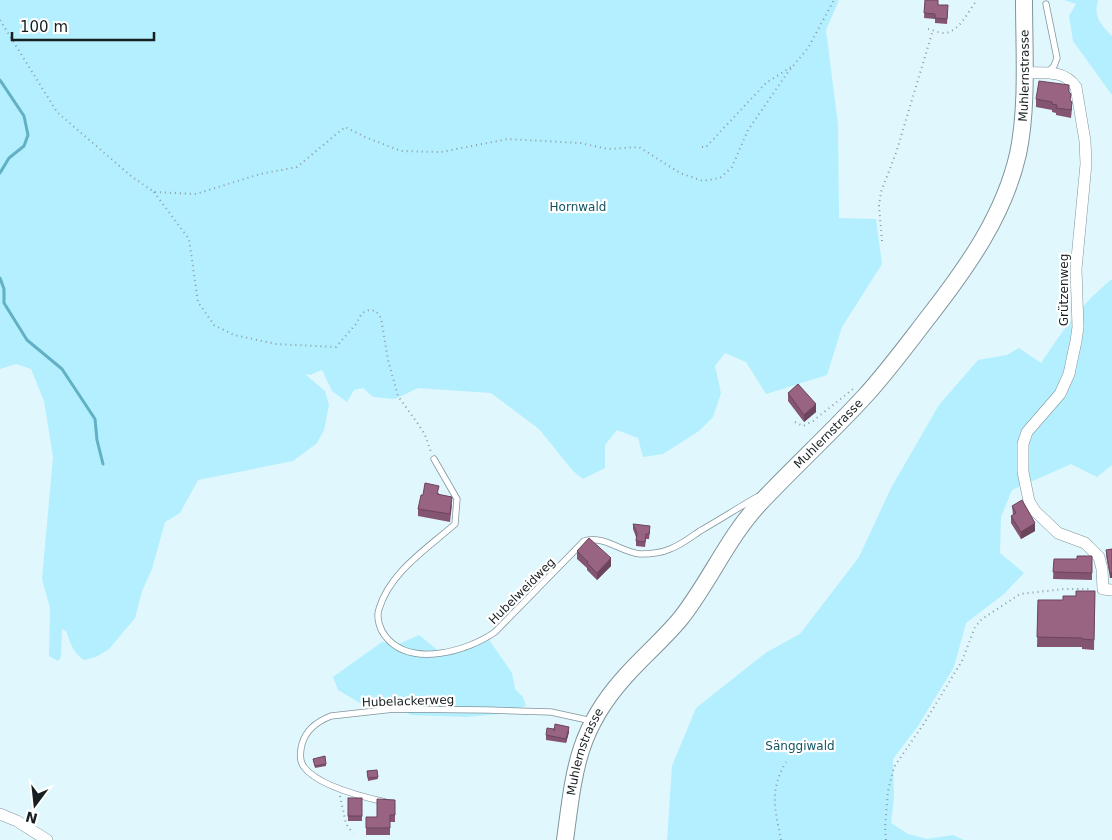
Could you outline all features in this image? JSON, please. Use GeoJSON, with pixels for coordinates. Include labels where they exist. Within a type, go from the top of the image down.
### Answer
{"type":"FeatureCollection","features":[{"type":"Feature","properties":{"kind":"street","name":"Muhlernstrasse"},"geometry":{"type":"LineString","coordinates":[[565,840],[578,757],[592,721],[606,699],[624,677],[680,619],[742,526],[759,505],[866,396],[957,280],[976,252],[997,212],[1015,164],[1022,130],[1024,0]]}},
{"type":"Feature","properties":{"kind":"street","name":"Grützenweg"},"geometry":{"type":"LineString","coordinates":[[1024,72],[1055,73],[1066,76],[1076,87],[1085,141],[1086,164],[1076,269],[1078,327],[1069,374],[1060,394],[1027,432],[1023,444],[1023,472],[1029,502],[1035,511],[1058,533],[1085,543],[1098,557],[1108,590]]}},
{"type":"Feature","properties":{"kind":"street"},"geometry":{"type":"LineString","coordinates":[[0,814],[17,821],[47,840]]}},
{"type":"Feature","properties":{"kind":"lane"},"geometry":{"type":"LineString","coordinates":[[1046,4],[1057,58],[1054,66],[1047,73]]}},
{"type":"Feature","properties":{"kind":"lane","name":"Hubelweidweg"},"geometry":{"type":"LineString","coordinates":[[434,459],[457,499],[455,524],[408,564],[382,599],[378,612],[378,621],[390,643],[404,651],[422,654],[446,652],[468,647],[495,632],[584,541],[592,539],[606,542],[633,553],[660,553],[686,540],[778,485]]}},
{"type":"Feature","properties":{"kind":"lane","name":"Hubelackerweg"},"geometry":{"type":"LineString","coordinates":[[386,802],[361,797],[338,789],[303,767],[300,754],[303,740],[311,728],[331,716],[394,709],[552,712],[592,721]]}},
{"type":"Feature","properties":{"kind":"path"},"geometry":{"type":"LineString","coordinates":[[154,192],[196,194],[260,174],[297,167],[344,127],[365,138],[401,151],[441,152],[508,139],[580,143],[608,149],[639,147],[680,173],[703,181],[720,178],[732,167],[748,130],[808,48],[834,0]]}},
{"type":"Feature","properties":{"kind":"path"},"geometry":{"type":"LineString","coordinates":[[928,29],[942,33],[951,32],[960,24],[977,0]]}},
{"type":"Feature","properties":{"kind":"path"},"geometry":{"type":"LineString","coordinates":[[0,20],[56,112],[131,176],[154,192],[189,239],[198,302],[214,325],[234,335],[276,344],[336,347],[362,314],[369,310],[376,311],[382,318],[388,360],[398,396],[425,435],[434,459]]}},
{"type":"Feature","properties":{"kind":"path"},"geometry":{"type":"LineString","coordinates":[[882,241],[879,206],[881,192],[896,153],[933,30]]}},
{"type":"Feature","properties":{"kind":"path"},"geometry":{"type":"LineString","coordinates":[[702,147],[706,147],[766,83],[793,66]]}},
{"type":"Feature","properties":{"kind":"path"},"geometry":{"type":"LineString","coordinates":[[795,422],[803,426],[813,421],[856,387]]}},
{"type":"Feature","properties":{"kind":"path"},"geometry":{"type":"LineString","coordinates":[[886,840],[885,827],[888,791],[894,767],[924,725],[962,661],[975,627],[982,618],[1020,594],[1064,589],[1108,590]]}},
{"type":"Feature","properties":{"kind":"path"},"geometry":{"type":"LineString","coordinates":[[781,840],[773,802],[778,775],[786,762]]}},
{"type":"Feature","properties":{"kind":"path"},"geometry":{"type":"LineString","coordinates":[[338,789],[346,824],[353,833]]}},
{"type":"Feature","properties":{"kind":"green space","name":"Hornwald"},"geometry":{"type":"Polygon","coordinates":[[[0,0],[839,0],[826,30],[838,125],[839,218],[876,219],[882,264],[842,327],[827,375],[766,394],[746,362],[725,353],[715,366],[721,393],[713,417],[699,431],[663,454],[643,457],[638,438],[617,430],[605,445],[605,468],[583,479],[573,471],[539,429],[491,393],[418,388],[395,399],[373,397],[363,388],[354,390],[347,402],[332,391],[322,370],[310,375],[305,374],[325,391],[329,405],[324,430],[317,443],[293,461],[198,480],[180,513],[165,522],[152,569],[142,591],[135,618],[109,649],[96,657],[84,660],[75,651],[66,631],[62,629],[61,657],[58,661],[49,656],[50,608],[42,579],[53,457],[44,401],[31,369],[16,364],[0,369],[0,0]]]}},
{"type":"Feature","properties":{"kind":"green space"},"geometry":{"type":"Polygon","coordinates":[[[1064,0],[1098,0],[1097,16],[1104,28],[1112,36],[1112,95],[1073,41],[1069,16],[1076,4],[1064,0]]]}},
{"type":"Feature","properties":{"kind":"green space","name":"Sänggiwald"},"geometry":{"type":"Polygon","coordinates":[[[1112,279],[1112,465],[1097,477],[1071,464],[1012,490],[1001,517],[1000,553],[1024,573],[1004,594],[966,623],[954,667],[918,726],[893,759],[894,798],[891,823],[908,834],[927,839],[953,835],[964,840],[667,840],[672,766],[696,708],[767,652],[800,634],[859,557],[891,488],[939,405],[978,360],[1007,355],[1019,348],[1041,363],[1065,328],[1082,308],[1112,279]]]}},
{"type":"Feature","properties":{"kind":"green space"},"geometry":{"type":"Polygon","coordinates":[[[485,634],[512,673],[515,689],[523,697],[526,706],[498,714],[467,717],[411,715],[392,705],[365,706],[338,690],[333,677],[382,642],[399,644],[419,635],[440,652],[464,650],[485,634]]]}},
{"type":"Feature","properties":{"kind":"building"},"geometry":{"type":"Polygon","coordinates":[[[925,0],[938,0],[938,5],[948,5],[947,19],[935,18],[935,14],[924,13],[925,0]]]}},
{"type":"Feature","properties":{"kind":"building"},"geometry":{"type":"Polygon","coordinates":[[[1039,81],[1069,85],[1070,100],[1072,102],[1071,110],[1056,108],[1057,105],[1052,104],[1052,102],[1036,99],[1039,81]]]}},
{"type":"Feature","properties":{"kind":"building"},"geometry":{"type":"Polygon","coordinates":[[[798,384],[816,404],[804,415],[788,393],[798,384]]]}},
{"type":"Feature","properties":{"kind":"building"},"geometry":{"type":"Polygon","coordinates":[[[425,483],[439,486],[437,494],[452,497],[450,514],[418,509],[425,483]]]}},
{"type":"Feature","properties":{"kind":"building"},"geometry":{"type":"Polygon","coordinates":[[[1022,500],[1035,523],[1021,532],[1011,516],[1016,513],[1012,506],[1022,500]]]}},
{"type":"Feature","properties":{"kind":"building"},"geometry":{"type":"Polygon","coordinates":[[[633,524],[650,526],[645,542],[636,541],[637,533],[633,524]]]}},
{"type":"Feature","properties":{"kind":"building"},"geometry":{"type":"Polygon","coordinates":[[[589,538],[611,558],[597,573],[577,551],[589,538]]]}},
{"type":"Feature","properties":{"kind":"building"},"geometry":{"type":"Polygon","coordinates":[[[1112,549],[1112,573],[1110,573],[1106,550],[1112,549]]]}},
{"type":"Feature","properties":{"kind":"building"},"geometry":{"type":"Polygon","coordinates":[[[1077,556],[1092,556],[1092,573],[1053,572],[1054,559],[1077,559],[1077,556]]]}},
{"type":"Feature","properties":{"kind":"building"},"geometry":{"type":"Polygon","coordinates":[[[1076,591],[1095,591],[1094,640],[1037,637],[1038,600],[1063,600],[1063,596],[1076,596],[1076,591]]]}},
{"type":"Feature","properties":{"kind":"building"},"geometry":{"type":"Polygon","coordinates":[[[555,724],[569,727],[566,739],[546,735],[547,728],[554,729],[554,731],[555,724]]]}},
{"type":"Feature","properties":{"kind":"building"},"geometry":{"type":"Polygon","coordinates":[[[325,756],[326,764],[315,766],[313,759],[325,756]]]}},
{"type":"Feature","properties":{"kind":"building"},"geometry":{"type":"Polygon","coordinates":[[[377,770],[378,777],[368,778],[367,771],[377,770]]]}},
{"type":"Feature","properties":{"kind":"building"},"geometry":{"type":"Polygon","coordinates":[[[348,798],[362,798],[362,816],[348,816],[348,798]]]}},
{"type":"Feature","properties":{"kind":"building"},"geometry":{"type":"Polygon","coordinates":[[[377,799],[395,800],[395,815],[390,815],[390,828],[366,828],[366,817],[377,817],[377,799]]]}},
{"type":"Feature","properties":{"kind":"waterway"},"geometry":{"type":"LineString","coordinates":[[0,80],[24,116],[28,135],[24,146],[9,158],[0,173]]}},
{"type":"Feature","properties":{"kind":"waterway"},"geometry":{"type":"LineString","coordinates":[[0,278],[4,289],[4,303],[27,340],[62,369],[95,419],[97,440],[103,464]]}}]}
